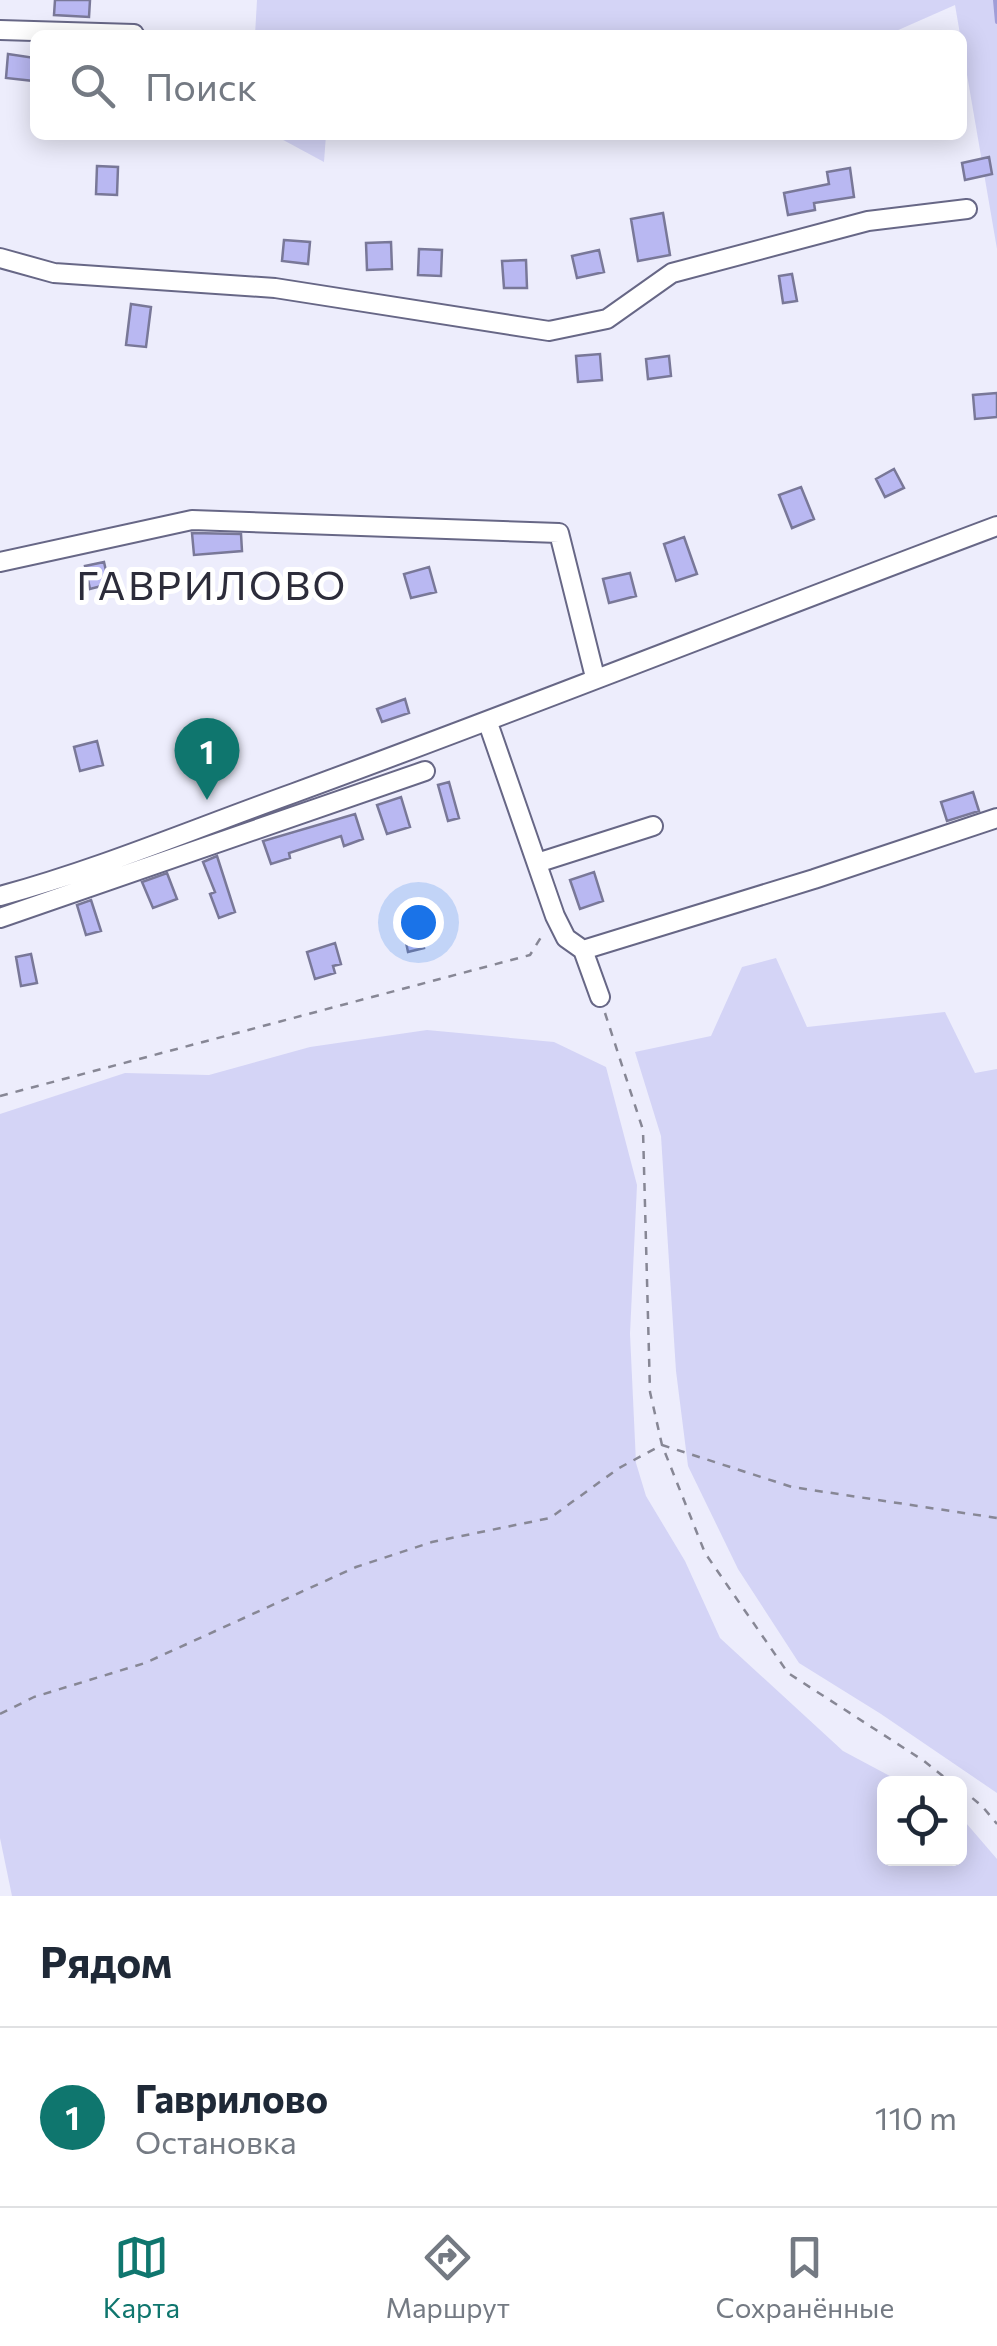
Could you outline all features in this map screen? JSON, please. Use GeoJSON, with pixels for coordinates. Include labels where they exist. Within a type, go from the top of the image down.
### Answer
{"type":"FeatureCollection","features":[{"type":"Feature","properties":{"kind":"street"},"geometry":{"type":"LineString","coordinates":[[0,30],[30,31]]}},
{"type":"Feature","properties":{"kind":"street"},"geometry":{"type":"LineString","coordinates":[[0,258],[54,273],[274,288],[549,330],[607,318],[672,273],[868,221],[966,209]]}},
{"type":"Feature","properties":{"kind":"street"},"geometry":{"type":"LineString","coordinates":[[0,562],[192,520],[559,533],[595,677]]}},
{"type":"Feature","properties":{"kind":"street"},"geometry":{"type":"LineString","coordinates":[[0,896],[98,866],[488,723],[595,677],[997,526]]}},
{"type":"Feature","properties":{"kind":"street"},"geometry":{"type":"LineString","coordinates":[[488,723],[554,916],[566,938],[583,950],[600,997]]}},
{"type":"Feature","properties":{"kind":"street"},"geometry":{"type":"LineString","coordinates":[[0,918],[425,771]]}},
{"type":"Feature","properties":{"kind":"street"},"geometry":{"type":"LineString","coordinates":[[583,950],[997,818]]}},
{"type":"Feature","properties":{"kind":"street"},"geometry":{"type":"LineString","coordinates":[[537,863],[653,826]]}},
{"type":"Feature","properties":{"kind":"path"},"geometry":{"type":"LineString","coordinates":[[0,1096],[530,955],[554,916]]}},
{"type":"Feature","properties":{"kind":"path"},"geometry":{"type":"LineString","coordinates":[[600,997],[643,1130],[650,1392],[662,1445],[705,1553],[788,1673],[943,1776]]}},
{"type":"Feature","properties":{"kind":"path"},"geometry":{"type":"LineString","coordinates":[[0,1714],[34,1697],[144,1663],[356,1567],[432,1542],[550,1518],[619,1468],[662,1445],[792,1487],[997,1518]]}},
{"type":"Feature","properties":{"kind":"path"},"geometry":{"type":"LineString","coordinates":[[967,1794],[997,1824]]}},
{"type":"Feature","properties":{"kind":"shaded area"},"geometry":{"type":"Polygon","coordinates":[[[257,0],[997,0],[997,249],[967,75],[967,30],[959,30],[955,5],[898,30],[255,30],[257,0]]]}},
{"type":"Feature","properties":{"kind":"shaded area"},"geometry":{"type":"Polygon","coordinates":[[[283,140],[326,140],[324,162],[283,140]]]}},
{"type":"Feature","properties":{"kind":"shaded area"},"geometry":{"type":"Polygon","coordinates":[[[776,958],[807,1027],[945,1012],[975,1073],[997,1069],[997,1793],[799,1663],[738,1569],[688,1466],[676,1371],[661,1136],[635,1052],[711,1036],[742,967],[776,958]]]}},
{"type":"Feature","properties":{"kind":"shaded area"},"geometry":{"type":"Polygon","coordinates":[[[427,1030],[554,1042],[606,1067],[637,1185],[630,1334],[636,1463],[646,1496],[685,1561],[720,1638],[843,1751],[890,1776],[877,1776],[877,1866],[967,1866],[967,1824],[997,1859],[997,1896],[12,1896],[0,1838],[0,1114],[125,1073],[209,1075],[310,1047],[427,1030]]]}},
{"type":"Feature","properties":{"kind":"building"},"geometry":{"type":"Polygon","coordinates":[[[55,0],[90,0],[89,17],[54,15],[55,0]]]}},
{"type":"Feature","properties":{"kind":"building"},"geometry":{"type":"Polygon","coordinates":[[[8,54],[30,57],[30,81],[6,78],[8,54]]]}},
{"type":"Feature","properties":{"kind":"building"},"geometry":{"type":"Polygon","coordinates":[[[989,157],[992,174],[965,180],[962,163],[989,157]]]}},
{"type":"Feature","properties":{"kind":"building"},"geometry":{"type":"Polygon","coordinates":[[[97,166],[118,167],[117,195],[96,194],[97,166]]]}},
{"type":"Feature","properties":{"kind":"building"},"geometry":{"type":"Polygon","coordinates":[[[850,168],[854,197],[814,203],[815,210],[788,215],[784,193],[829,184],[827,172],[850,168]]]}},
{"type":"Feature","properties":{"kind":"building"},"geometry":{"type":"Polygon","coordinates":[[[663,213],[670,255],[638,261],[631,219],[663,213]]]}},
{"type":"Feature","properties":{"kind":"building"},"geometry":{"type":"Polygon","coordinates":[[[284,240],[310,242],[308,264],[282,261],[284,240]]]}},
{"type":"Feature","properties":{"kind":"building"},"geometry":{"type":"Polygon","coordinates":[[[391,242],[392,269],[367,270],[366,243],[391,242]]]}},
{"type":"Feature","properties":{"kind":"building"},"geometry":{"type":"Polygon","coordinates":[[[419,249],[442,250],[441,276],[418,275],[419,249]]]}},
{"type":"Feature","properties":{"kind":"building"},"geometry":{"type":"Polygon","coordinates":[[[599,250],[604,272],[577,278],[572,256],[599,250]]]}},
{"type":"Feature","properties":{"kind":"building"},"geometry":{"type":"Polygon","coordinates":[[[526,260],[527,288],[504,288],[502,261],[526,260]]]}},
{"type":"Feature","properties":{"kind":"building"},"geometry":{"type":"Polygon","coordinates":[[[792,274],[797,301],[783,303],[779,276],[792,274]]]}},
{"type":"Feature","properties":{"kind":"building"},"geometry":{"type":"Polygon","coordinates":[[[131,304],[151,307],[146,347],[126,345],[131,304]]]}},
{"type":"Feature","properties":{"kind":"building"},"geometry":{"type":"Polygon","coordinates":[[[600,354],[602,380],[578,382],[576,356],[600,354]]]}},
{"type":"Feature","properties":{"kind":"building"},"geometry":{"type":"Polygon","coordinates":[[[669,356],[671,376],[648,379],[646,359],[669,356]]]}},
{"type":"Feature","properties":{"kind":"building"},"geometry":{"type":"Polygon","coordinates":[[[997,393],[997,417],[975,419],[973,395],[997,393]]]}},
{"type":"Feature","properties":{"kind":"building"},"geometry":{"type":"Polygon","coordinates":[[[894,469],[904,488],[885,497],[876,479],[894,469]]]}},
{"type":"Feature","properties":{"kind":"building"},"geometry":{"type":"Polygon","coordinates":[[[801,487],[814,519],[792,528],[779,495],[801,487]]]}},
{"type":"Feature","properties":{"kind":"building"},"geometry":{"type":"Polygon","coordinates":[[[192,533],[241,534],[242,551],[194,555],[192,533]]]}},
{"type":"Feature","properties":{"kind":"building"},"geometry":{"type":"Polygon","coordinates":[[[684,537],[697,574],[676,581],[664,544],[684,537]]]}},
{"type":"Feature","properties":{"kind":"building"},"geometry":{"type":"Polygon","coordinates":[[[104,562],[109,584],[90,589],[85,566],[104,562]]]}},
{"type":"Feature","properties":{"kind":"building"},"geometry":{"type":"Polygon","coordinates":[[[429,567],[436,592],[411,598],[404,574],[429,567]]]}},
{"type":"Feature","properties":{"kind":"building"},"geometry":{"type":"Polygon","coordinates":[[[630,573],[636,596],[609,603],[603,579],[630,573]]]}},
{"type":"Feature","properties":{"kind":"building"},"geometry":{"type":"Polygon","coordinates":[[[405,699],[409,713],[382,722],[377,709],[405,699]]]}},
{"type":"Feature","properties":{"kind":"building"},"geometry":{"type":"Polygon","coordinates":[[[97,741],[103,765],[80,771],[74,747],[97,741]]]}},
{"type":"Feature","properties":{"kind":"building"},"geometry":{"type":"Polygon","coordinates":[[[449,782],[459,818],[448,821],[438,785],[449,782]]]}},
{"type":"Feature","properties":{"kind":"building"},"geometry":{"type":"Polygon","coordinates":[[[973,792],[979,811],[947,821],[941,802],[973,792]]]}},
{"type":"Feature","properties":{"kind":"building"},"geometry":{"type":"Polygon","coordinates":[[[401,797],[410,827],[387,834],[377,805],[401,797]]]}},
{"type":"Feature","properties":{"kind":"building"},"geometry":{"type":"Polygon","coordinates":[[[355,814],[363,839],[344,846],[341,836],[289,853],[290,858],[271,864],[263,841],[355,814]]]}},
{"type":"Feature","properties":{"kind":"building"},"geometry":{"type":"Polygon","coordinates":[[[217,856],[235,912],[219,918],[210,894],[215,892],[203,862],[217,856]]]}},
{"type":"Feature","properties":{"kind":"building"},"geometry":{"type":"Polygon","coordinates":[[[594,872],[603,901],[580,909],[570,880],[594,872]]]}},
{"type":"Feature","properties":{"kind":"building"},"geometry":{"type":"Polygon","coordinates":[[[167,873],[177,899],[153,908],[142,882],[167,873]]]}},
{"type":"Feature","properties":{"kind":"building"},"geometry":{"type":"Polygon","coordinates":[[[91,900],[101,931],[86,935],[77,905],[91,900]]]}},
{"type":"Feature","properties":{"kind":"building"},"geometry":{"type":"Polygon","coordinates":[[[420,929],[424,948],[408,952],[404,933],[420,929]]]}},
{"type":"Feature","properties":{"kind":"building"},"geometry":{"type":"Polygon","coordinates":[[[335,943],[341,964],[333,966],[335,973],[315,979],[307,952],[335,943]]]}},
{"type":"Feature","properties":{"kind":"building"},"geometry":{"type":"Polygon","coordinates":[[[31,954],[37,983],[21,986],[16,957],[31,954]]]}},
{"type":"Feature","properties":{"kind":"waterway"},"geometry":{"type":"LineString","coordinates":[[995,0],[997,22]]}},
{"type":"Feature","properties":{"kind":"place","name":"Гаврилово"},"geometry":{"type":"Point","coordinates":[207,800]}},
{"type":"Feature","properties":{"kind":"district","name":"ГАВРИЛОВО"},"geometry":{"type":"Point","coordinates":[212,583]}}]}
